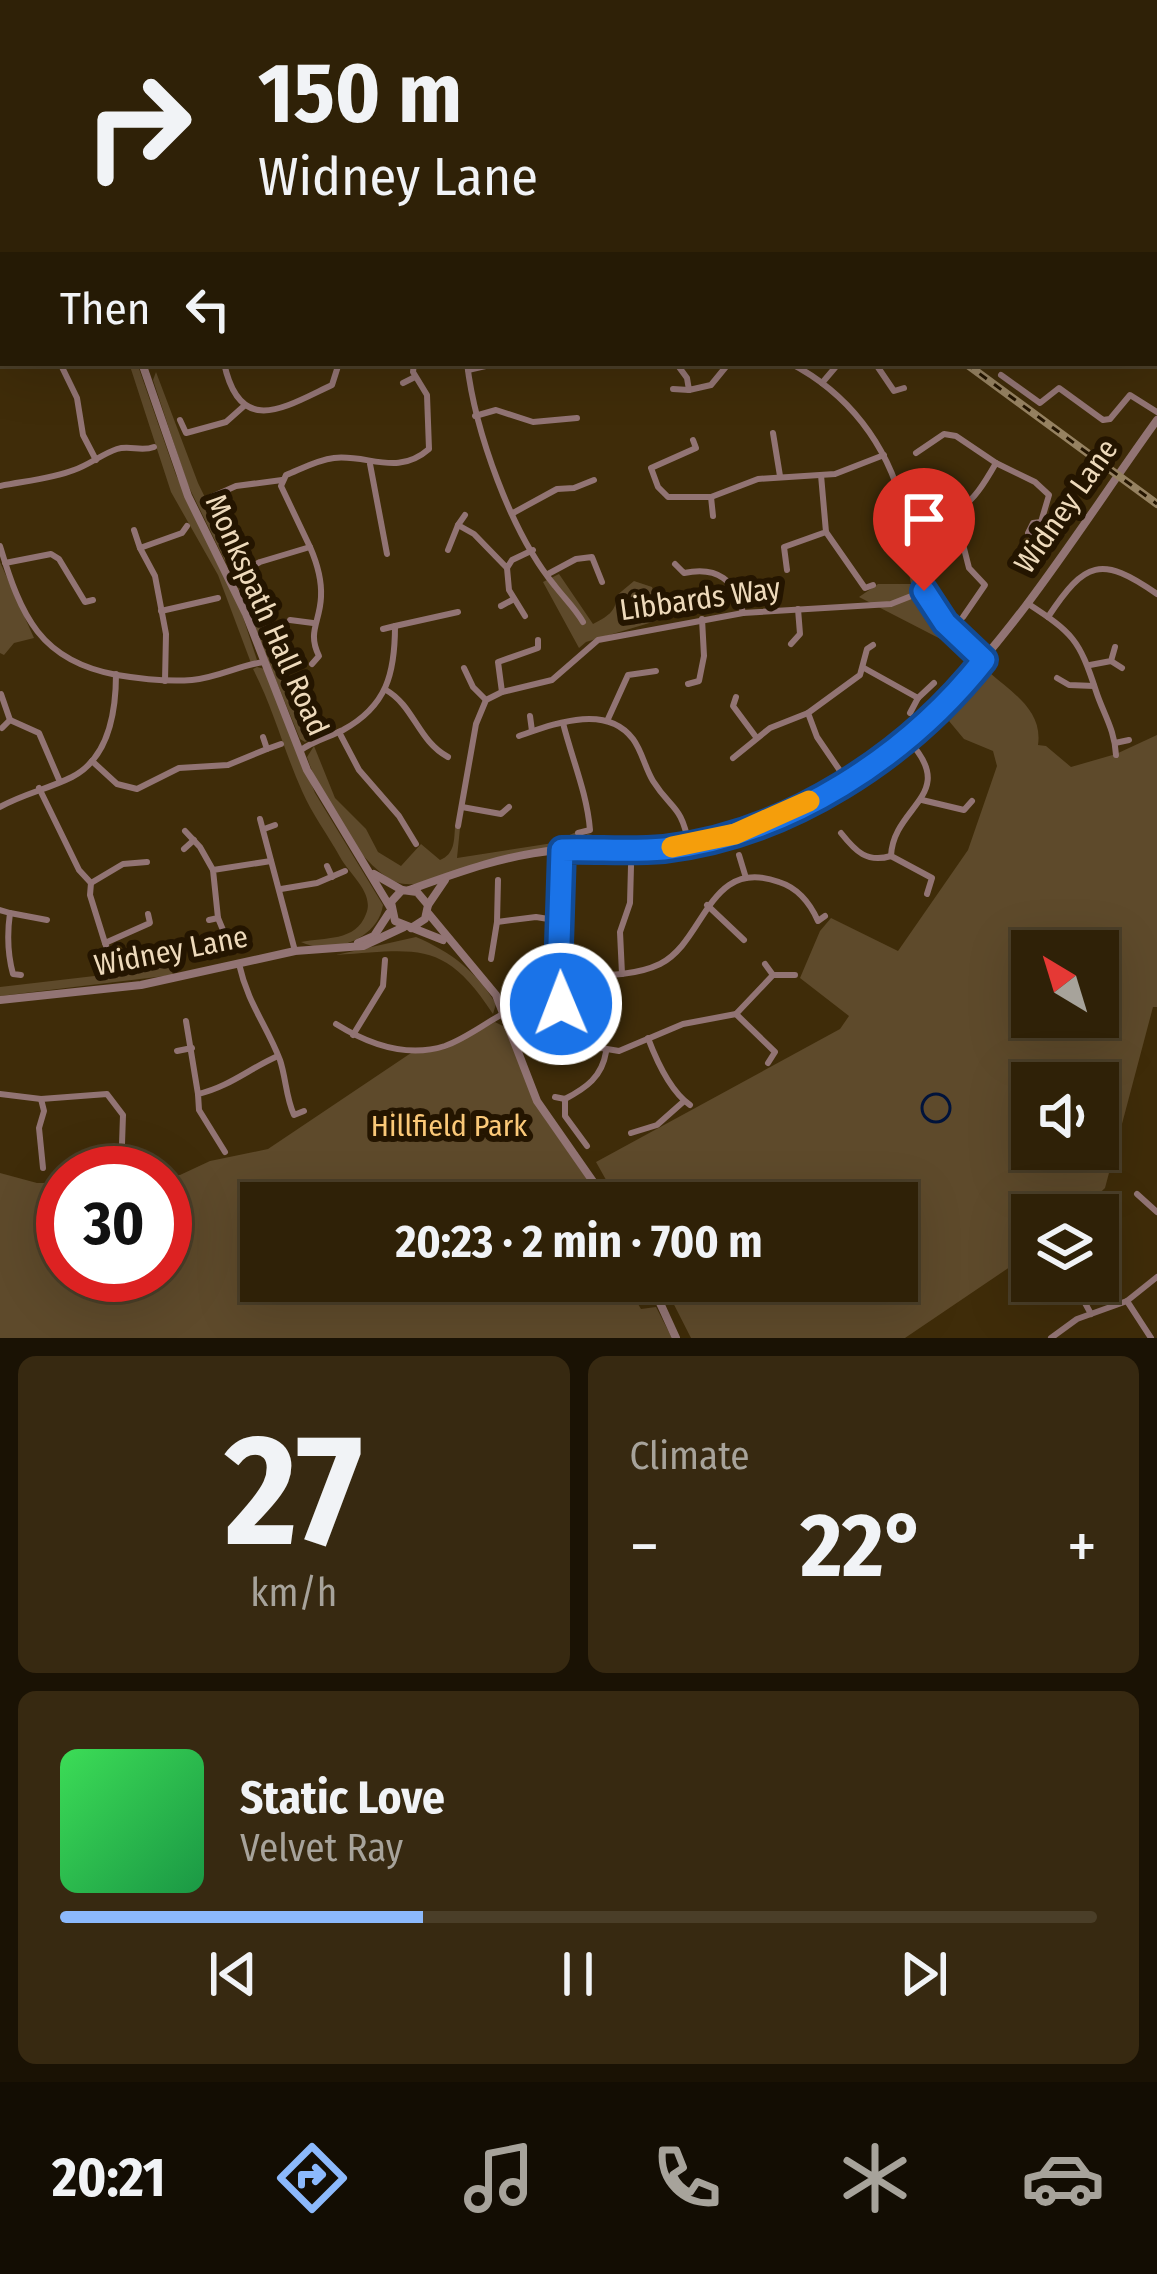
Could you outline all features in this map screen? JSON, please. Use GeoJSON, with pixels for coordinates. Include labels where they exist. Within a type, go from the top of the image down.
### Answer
{"type":"FeatureCollection","features":[{"type":"Feature","properties":{"kind":"street"},"geometry":{"type":"LineString","coordinates":[[61,366],[96,460]]}},
{"type":"Feature","properties":{"kind":"street","name":"Monkspath Hall Road"},"geometry":{"type":"LineString","coordinates":[[143,366],[188,496],[229,578],[326,806],[372,873],[390,909]]}},
{"type":"Feature","properties":{"kind":"street"},"geometry":{"type":"LineString","coordinates":[[225,366],[244,406]]}},
{"type":"Feature","properties":{"kind":"street"},"geometry":{"type":"LineString","coordinates":[[244,406],[274,411],[335,386],[338,366]]}},
{"type":"Feature","properties":{"kind":"street"},"geometry":{"type":"LineString","coordinates":[[216,498],[236,486],[282,480],[338,458],[370,464],[411,461],[434,451],[425,388],[415,377],[414,366]]}},
{"type":"Feature","properties":{"kind":"street"},"geometry":{"type":"LineString","coordinates":[[491,366],[494,376]]}},
{"type":"Feature","properties":{"kind":"street"},"geometry":{"type":"LineString","coordinates":[[678,366],[689,390]]}},
{"type":"Feature","properties":{"kind":"street"},"geometry":{"type":"LineString","coordinates":[[673,388],[711,385],[727,366]]}},
{"type":"Feature","properties":{"kind":"street"},"geometry":{"type":"LineString","coordinates":[[795,366],[823,383],[855,413],[884,455],[924,591],[945,623],[984,660]]}},
{"type":"Feature","properties":{"kind":"street"},"geometry":{"type":"LineString","coordinates":[[823,383],[837,366]]}},
{"type":"Feature","properties":{"kind":"street"},"geometry":{"type":"LineString","coordinates":[[876,366],[890,394],[904,388]]}},
{"type":"Feature","properties":{"kind":"street"},"geometry":{"type":"LineString","coordinates":[[468,367],[475,416],[513,513],[583,622]]}},
{"type":"Feature","properties":{"kind":"street"},"geometry":{"type":"LineString","coordinates":[[1001,375],[1040,403],[1059,388],[1103,420],[1130,395],[1157,416]]}},
{"type":"Feature","properties":{"kind":"street"},"geometry":{"type":"LineString","coordinates":[[403,383],[415,377]]}},
{"type":"Feature","properties":{"kind":"street"},"geometry":{"type":"LineString","coordinates":[[180,420],[182,436],[226,422],[244,406]]}},
{"type":"Feature","properties":{"kind":"street"},"geometry":{"type":"LineString","coordinates":[[475,416],[496,410],[533,422],[577,418]]}},
{"type":"Feature","properties":{"kind":"street","name":"Widney Lane"},"geometry":{"type":"LineString","coordinates":[[406,890],[506,857],[689,845],[771,820],[847,781],[940,710],[984,660],[1157,416]]}},
{"type":"Feature","properties":{"kind":"street"},"geometry":{"type":"LineString","coordinates":[[772,434],[768,445],[780,476]]}},
{"type":"Feature","properties":{"kind":"street"},"geometry":{"type":"LineString","coordinates":[[916,453],[944,434],[956,436],[1049,495]]}},
{"type":"Feature","properties":{"kind":"street"},"geometry":{"type":"LineString","coordinates":[[928,443],[934,452]]}},
{"type":"Feature","properties":{"kind":"street"},"geometry":{"type":"LineString","coordinates":[[0,486],[31,483],[119,448],[141,452],[154,447]]}},
{"type":"Feature","properties":{"kind":"street"},"geometry":{"type":"LineString","coordinates":[[696,448],[649,464],[658,488],[668,497],[711,497],[741,484],[780,476],[856,468],[884,455]]}},
{"type":"Feature","properties":{"kind":"street"},"geometry":{"type":"LineString","coordinates":[[141,452],[142,462]]}},
{"type":"Feature","properties":{"kind":"street"},"geometry":{"type":"LineString","coordinates":[[907,524],[955,513],[976,499],[996,463]]}},
{"type":"Feature","properties":{"kind":"street"},"geometry":{"type":"LineString","coordinates":[[370,464],[380,542],[387,554]]}},
{"type":"Feature","properties":{"kind":"street"},"geometry":{"type":"LineString","coordinates":[[821,475],[826,532],[866,589]]}},
{"type":"Feature","properties":{"kind":"street"},"geometry":{"type":"LineString","coordinates":[[282,480],[320,574],[321,599],[311,641],[319,658]]}},
{"type":"Feature","properties":{"kind":"street"},"geometry":{"type":"LineString","coordinates":[[513,513],[549,492],[580,489],[594,480]]}},
{"type":"Feature","properties":{"kind":"street"},"geometry":{"type":"LineString","coordinates":[[1041,522],[1049,495],[1059,490]]}},
{"type":"Feature","properties":{"kind":"street"},"geometry":{"type":"LineString","coordinates":[[711,497],[713,516]]}},
{"type":"Feature","properties":{"kind":"street"},"geometry":{"type":"LineString","coordinates":[[955,513],[969,568],[985,585]]}},
{"type":"Feature","properties":{"kind":"street"},"geometry":{"type":"LineString","coordinates":[[448,550],[465,515]]}},
{"type":"Feature","properties":{"kind":"street"},"geometry":{"type":"LineString","coordinates":[[1041,522],[1055,532],[1050,546],[1041,545],[1028,533],[1033,523],[1041,522]]}},
{"type":"Feature","properties":{"kind":"street"},"geometry":{"type":"LineString","coordinates":[[458,525],[474,534],[507,568]]}},
{"type":"Feature","properties":{"kind":"street"},"geometry":{"type":"LineString","coordinates":[[134,530],[155,576],[166,634],[165,681]]}},
{"type":"Feature","properties":{"kind":"street"},"geometry":{"type":"LineString","coordinates":[[788,570],[780,548],[826,532]]}},
{"type":"Feature","properties":{"kind":"street"},"geometry":{"type":"LineString","coordinates":[[140,548],[186,533]]}},
{"type":"Feature","properties":{"kind":"street"},"geometry":{"type":"LineString","coordinates":[[0,546],[23,608],[47,645],[82,668],[165,681],[195,680],[265,662]]}},
{"type":"Feature","properties":{"kind":"street"},"geometry":{"type":"LineString","coordinates":[[229,578],[260,562],[310,547]]}},
{"type":"Feature","properties":{"kind":"street"},"geometry":{"type":"LineString","coordinates":[[596,548],[592,557],[602,582]]}},
{"type":"Feature","properties":{"kind":"street"},"geometry":{"type":"LineString","coordinates":[[525,616],[505,578],[512,560],[533,550]]}},
{"type":"Feature","properties":{"kind":"street"},"geometry":{"type":"LineString","coordinates":[[5,563],[51,554],[89,601],[82,611]]}},
{"type":"Feature","properties":{"kind":"street"},"geometry":{"type":"LineString","coordinates":[[548,574],[576,559],[592,557]]}},
{"type":"Feature","properties":{"kind":"street"},"geometry":{"type":"LineString","coordinates":[[675,564],[684,576],[711,572],[725,577],[739,596],[743,613]]}},
{"type":"Feature","properties":{"kind":"street"},"geometry":{"type":"LineString","coordinates":[[1048,617],[1076,578],[1100,567],[1122,571],[1157,594]]}},
{"type":"Feature","properties":{"kind":"street"},"geometry":{"type":"LineString","coordinates":[[963,617],[967,604],[992,578]]}},
{"type":"Feature","properties":{"kind":"street","name":"Libbards Way"},"geometry":{"type":"LineString","coordinates":[[486,700],[552,680],[598,640],[743,613],[891,604],[924,591]]}},
{"type":"Feature","properties":{"kind":"street"},"geometry":{"type":"LineString","coordinates":[[161,611],[204,608],[218,598]]}},
{"type":"Feature","properties":{"kind":"street"},"geometry":{"type":"LineString","coordinates":[[501,606],[514,599]]}},
{"type":"Feature","properties":{"kind":"street"},"geometry":{"type":"LineString","coordinates":[[1027,603],[1074,638],[1090,664],[1116,755]]}},
{"type":"Feature","properties":{"kind":"street"},"geometry":{"type":"LineString","coordinates":[[791,644],[800,634],[798,609]]}},
{"type":"Feature","properties":{"kind":"street"},"geometry":{"type":"LineString","coordinates":[[383,629],[458,612]]}},
{"type":"Feature","properties":{"kind":"street"},"geometry":{"type":"LineString","coordinates":[[290,620],[313,623]]}},
{"type":"Feature","properties":{"kind":"street"},"geometry":{"type":"LineString","coordinates":[[699,681],[704,656],[702,620]]}},
{"type":"Feature","properties":{"kind":"street"},"geometry":{"type":"LineString","coordinates":[[301,750],[364,718],[386,691],[395,660],[395,626]]}},
{"type":"Feature","properties":{"kind":"street"},"geometry":{"type":"LineString","coordinates":[[800,634],[811,637]]}},
{"type":"Feature","properties":{"kind":"street"},"geometry":{"type":"LineString","coordinates":[[502,692],[498,662],[538,644],[547,653]]}},
{"type":"Feature","properties":{"kind":"street"},"geometry":{"type":"LineString","coordinates":[[733,758],[756,737],[808,713],[850,685],[864,668],[866,646]]}},
{"type":"Feature","properties":{"kind":"street"},"geometry":{"type":"LineString","coordinates":[[1111,661],[1115,647]]}},
{"type":"Feature","properties":{"kind":"street"},"geometry":{"type":"LineString","coordinates":[[1090,664],[1111,661],[1122,668]]}},
{"type":"Feature","properties":{"kind":"street"},"geometry":{"type":"LineString","coordinates":[[458,826],[476,724],[486,700],[464,668]]}},
{"type":"Feature","properties":{"kind":"street"},"geometry":{"type":"LineString","coordinates":[[864,668],[918,698]]}},
{"type":"Feature","properties":{"kind":"street"},"geometry":{"type":"LineString","coordinates":[[608,719],[631,673],[656,671]]}},
{"type":"Feature","properties":{"kind":"street"},"geometry":{"type":"LineString","coordinates":[[0,807],[60,782],[92,760],[108,734],[116,674]]}},
{"type":"Feature","properties":{"kind":"street"},"geometry":{"type":"LineString","coordinates":[[468,679],[478,674]]}},
{"type":"Feature","properties":{"kind":"street"},"geometry":{"type":"LineString","coordinates":[[1058,678],[1067,689],[1094,686]]}},
{"type":"Feature","properties":{"kind":"street"},"geometry":{"type":"LineString","coordinates":[[688,684],[699,681]]}},
{"type":"Feature","properties":{"kind":"street"},"geometry":{"type":"LineString","coordinates":[[699,681],[706,688]]}},
{"type":"Feature","properties":{"kind":"street"},"geometry":{"type":"LineString","coordinates":[[910,713],[934,683]]}},
{"type":"Feature","properties":{"kind":"street"},"geometry":{"type":"LineString","coordinates":[[610,686],[620,690]]}},
{"type":"Feature","properties":{"kind":"street"},"geometry":{"type":"LineString","coordinates":[[386,691],[402,700],[414,726],[444,755],[434,761]]}},
{"type":"Feature","properties":{"kind":"street"},"geometry":{"type":"LineString","coordinates":[[1,694],[10,720],[45,740],[60,782]]}},
{"type":"Feature","properties":{"kind":"street"},"geometry":{"type":"LineString","coordinates":[[723,709],[734,702],[756,737]]}},
{"type":"Feature","properties":{"kind":"street"},"geometry":{"type":"LineString","coordinates":[[808,713],[847,781]]}},
{"type":"Feature","properties":{"kind":"street"},"geometry":{"type":"LineString","coordinates":[[530,716],[532,731]]}},
{"type":"Feature","properties":{"kind":"street"},"geometry":{"type":"LineString","coordinates":[[519,736],[580,719],[608,719],[636,743],[652,778],[678,808],[689,845]]}},
{"type":"Feature","properties":{"kind":"street"},"geometry":{"type":"LineString","coordinates":[[2,728],[10,720]]}},
{"type":"Feature","properties":{"kind":"street"},"geometry":{"type":"LineString","coordinates":[[563,723],[594,832],[578,833]]}},
{"type":"Feature","properties":{"kind":"street"},"geometry":{"type":"LineString","coordinates":[[339,732],[370,786],[416,832],[416,844]]}},
{"type":"Feature","properties":{"kind":"street"},"geometry":{"type":"LineString","coordinates":[[262,737],[267,749]]}},
{"type":"Feature","properties":{"kind":"street"},"geometry":{"type":"LineString","coordinates":[[891,856],[894,836],[922,800],[928,776],[926,762],[907,739]]}},
{"type":"Feature","properties":{"kind":"street"},"geometry":{"type":"LineString","coordinates":[[1115,743],[1130,740]]}},
{"type":"Feature","properties":{"kind":"street"},"geometry":{"type":"LineString","coordinates":[[92,760],[117,784],[137,789],[179,768],[228,765],[281,744]]}},
{"type":"Feature","properties":{"kind":"street"},"geometry":{"type":"LineString","coordinates":[[39,788],[79,870],[92,883]]}},
{"type":"Feature","properties":{"kind":"street"},"geometry":{"type":"LineString","coordinates":[[922,800],[966,814],[972,802]]}},
{"type":"Feature","properties":{"kind":"street"},"geometry":{"type":"LineString","coordinates":[[462,807],[502,819],[509,807]]}},
{"type":"Feature","properties":{"kind":"street"},"geometry":{"type":"LineString","coordinates":[[260,819],[295,951]]}},
{"type":"Feature","properties":{"kind":"street"},"geometry":{"type":"LineString","coordinates":[[264,829],[275,825]]}},
{"type":"Feature","properties":{"kind":"street"},"geometry":{"type":"LineString","coordinates":[[185,831],[212,870],[213,919],[223,930]]}},
{"type":"Feature","properties":{"kind":"street"},"geometry":{"type":"LineString","coordinates":[[841,833],[846,846],[865,857],[891,856],[935,876],[927,894]]}},
{"type":"Feature","properties":{"kind":"street"},"geometry":{"type":"LineString","coordinates":[[184,849],[194,840]]}},
{"type":"Feature","properties":{"kind":"street"},"geometry":{"type":"LineString","coordinates":[[562,850],[558,975],[569,1029],[589,1046],[606,1052],[683,1024],[736,1013],[772,975],[795,975]]}},
{"type":"Feature","properties":{"kind":"street"},"geometry":{"type":"LineString","coordinates":[[109,954],[90,895],[92,883],[123,864],[142,862],[138,851]]}},
{"type":"Feature","properties":{"kind":"street"},"geometry":{"type":"LineString","coordinates":[[739,855],[746,878]]}},
{"type":"Feature","properties":{"kind":"street"},"geometry":{"type":"LineString","coordinates":[[212,870],[271,861]]}},
{"type":"Feature","properties":{"kind":"street"},"geometry":{"type":"LineString","coordinates":[[327,866],[332,877]]}},
{"type":"Feature","properties":{"kind":"street"},"geometry":{"type":"LineString","coordinates":[[622,974],[620,932],[630,903],[631,866]]}},
{"type":"Feature","properties":{"kind":"street"},"geometry":{"type":"LineString","coordinates":[[281,889],[345,871]]}},
{"type":"Feature","properties":{"kind":"street","name":"Monkspath Hall Road"},"geometry":{"type":"LineString","coordinates":[[372,873],[406,890]]}},
{"type":"Feature","properties":{"kind":"street"},"geometry":{"type":"LineString","coordinates":[[408,927],[422,922],[434,892],[450,875]]}},
{"type":"Feature","properties":{"kind":"street"},"geometry":{"type":"LineString","coordinates":[[558,975],[642,971],[675,955],[689,940],[707,905],[720,891],[746,878],[789,886],[818,920]]}},
{"type":"Feature","properties":{"kind":"street"},"geometry":{"type":"LineString","coordinates":[[490,958],[498,880]]}},
{"type":"Feature","properties":{"kind":"street"},"geometry":{"type":"LineString","coordinates":[[351,947],[374,936],[394,897],[406,890],[421,895],[450,944],[485,980],[504,1012],[543,1112],[593,1182]]}},
{"type":"Feature","properties":{"kind":"street"},"geometry":{"type":"LineString","coordinates":[[707,905],[746,943]]}},
{"type":"Feature","properties":{"kind":"street"},"geometry":{"type":"LineString","coordinates":[[390,909],[408,927],[450,944]]}},
{"type":"Feature","properties":{"kind":"street"},"geometry":{"type":"LineString","coordinates":[[0,910],[46,920]]}},
{"type":"Feature","properties":{"kind":"street"},"geometry":{"type":"LineString","coordinates":[[10,913],[9,961],[13,974],[21,975]]}},
{"type":"Feature","properties":{"kind":"street"},"geometry":{"type":"LineString","coordinates":[[105,943],[155,926],[148,914]]}},
{"type":"Feature","properties":{"kind":"street"},"geometry":{"type":"LineString","coordinates":[[497,922],[536,917],[561,921]]}},
{"type":"Feature","properties":{"kind":"street","name":"Widney Lane"},"geometry":{"type":"LineString","coordinates":[[0,1000],[164,982],[295,951],[363,946],[408,927]]}},
{"type":"Feature","properties":{"kind":"street"},"geometry":{"type":"LineString","coordinates":[[482,946],[492,949]]}},
{"type":"Feature","properties":{"kind":"street"},"geometry":{"type":"LineString","coordinates":[[353,1035],[383,986],[385,960]]}},
{"type":"Feature","properties":{"kind":"street"},"geometry":{"type":"LineString","coordinates":[[239,964],[248,1001],[278,1056],[292,1118],[304,1111]]}},
{"type":"Feature","properties":{"kind":"street"},"geometry":{"type":"LineString","coordinates":[[765,964],[772,975]]}},
{"type":"Feature","properties":{"kind":"street"},"geometry":{"type":"LineString","coordinates":[[336,1024],[393,1049],[446,1046],[504,1012]]}},
{"type":"Feature","properties":{"kind":"street"},"geometry":{"type":"LineString","coordinates":[[736,1013],[776,1052],[768,1063]]}},
{"type":"Feature","properties":{"kind":"street"},"geometry":{"type":"LineString","coordinates":[[186,1022],[199,1110],[212,1145],[225,1152]]}},
{"type":"Feature","properties":{"kind":"street"},"geometry":{"type":"LineString","coordinates":[[631,1133],[657,1125],[687,1104],[648,1038]]}},
{"type":"Feature","properties":{"kind":"street"},"geometry":{"type":"LineString","coordinates":[[177,1051],[192,1048]]}},
{"type":"Feature","properties":{"kind":"street"},"geometry":{"type":"LineString","coordinates":[[555,1097],[565,1099],[593,1081],[606,1052]]}},
{"type":"Feature","properties":{"kind":"street"},"geometry":{"type":"LineString","coordinates":[[198,1094],[220,1089],[278,1056]]}},
{"type":"Feature","properties":{"kind":"street"},"geometry":{"type":"LineString","coordinates":[[0,1094],[41,1099],[100,1092],[113,1098],[123,1115],[122,1146]]}},
{"type":"Feature","properties":{"kind":"street"},"geometry":{"type":"LineString","coordinates":[[41,1099],[44,1146]]}},
{"type":"Feature","properties":{"kind":"street"},"geometry":{"type":"LineString","coordinates":[[565,1099],[565,1116],[586,1147]]}},
{"type":"Feature","properties":{"kind":"street"},"geometry":{"type":"LineString","coordinates":[[1151,1188],[1141,1196],[1157,1212]]}},
{"type":"Feature","properties":{"kind":"street"},"geometry":{"type":"LineString","coordinates":[[1051,1338],[1059,1329],[1127,1301],[1157,1277]]}},
{"type":"Feature","properties":{"kind":"street"},"geometry":{"type":"LineString","coordinates":[[1127,1301],[1151,1338]]}},
{"type":"Feature","properties":{"kind":"street"},"geometry":{"type":"LineString","coordinates":[[660,1302],[676,1338]]}},
{"type":"Feature","properties":{"kind":"street"},"geometry":{"type":"LineString","coordinates":[[1084,1302],[1091,1315]]}},
{"type":"Feature","properties":{"kind":"green space"},"geometry":{"type":"Polygon","coordinates":[[[130,366],[138,366],[176,475],[241,611],[257,660],[251,663],[218,575],[171,492],[130,366]]]}},
{"type":"Feature","properties":{"kind":"green space"},"geometry":{"type":"Polygon","coordinates":[[[156,372],[198,483],[238,565],[225,561],[187,483],[153,380],[156,372]]]}},
{"type":"Feature","properties":{"kind":"green space"},"geometry":{"type":"Polygon","coordinates":[[[0,562],[34,638],[14,643],[4,655],[0,653],[0,562]]]}},
{"type":"Feature","properties":{"kind":"green space"},"geometry":{"type":"Polygon","coordinates":[[[907,562],[934,619],[962,650],[859,597],[878,584],[911,584],[907,562]]]}},
{"type":"Feature","properties":{"kind":"green space"},"geometry":{"type":"Polygon","coordinates":[[[559,574],[593,624],[610,613],[616,596],[634,581],[652,587],[660,612],[656,621],[579,648],[543,582],[559,574]]]}},
{"type":"Feature","properties":{"kind":"green space"},"geometry":{"type":"Polygon","coordinates":[[[240,575],[274,641],[313,738],[305,742],[236,582],[240,575]]]}},
{"type":"Feature","properties":{"kind":"green space"},"geometry":{"type":"Polygon","coordinates":[[[253,669],[265,669],[315,793],[383,905],[372,928],[351,942],[325,947],[301,942],[338,937],[355,929],[366,914],[367,899],[306,800],[253,669]]]}},
{"type":"Feature","properties":{"kind":"green space"},"geometry":{"type":"Polygon","coordinates":[[[990,673],[1031,713],[1038,745],[1046,746],[1071,767],[1157,735],[1157,1007],[1153,1007],[1119,1135],[1119,1062],[1011,1062],[1011,1170],[1110,1170],[1105,1188],[1099,1194],[1011,1194],[1011,1266],[905,1338],[691,1338],[673,1302],[918,1302],[918,1182],[607,1182],[596,1162],[840,1029],[849,1016],[800,978],[820,931],[831,918],[898,951],[968,850],[997,766],[993,751],[964,739],[949,721],[990,673]]]}},
{"type":"Feature","properties":{"kind":"green space"},"geometry":{"type":"Polygon","coordinates":[[[314,746],[335,798],[366,829],[378,852],[401,866],[421,844],[440,860],[445,857],[453,846],[455,827],[460,828],[457,858],[553,843],[576,832],[580,837],[588,834],[642,846],[512,856],[427,882],[405,884],[375,867],[346,832],[307,757],[314,746]]]}},
{"type":"Feature","properties":{"kind":"green space"},"geometry":{"type":"Polygon","coordinates":[[[416,937],[471,972],[496,1004],[493,1014],[459,972],[427,954],[336,955],[416,937]]]}},
{"type":"Feature","properties":{"kind":"green space"},"geometry":{"type":"Polygon","coordinates":[[[169,959],[173,975],[0,996],[0,987],[103,975],[169,959]]]}},
{"type":"Feature","properties":{"kind":"green space","name":"Hillfield Park"},"geometry":{"type":"Polygon","coordinates":[[[495,1022],[507,1028],[545,1119],[589,1182],[240,1182],[240,1302],[639,1302],[641,1309],[656,1307],[672,1338],[0,1338],[0,1173],[36,1183],[36,1302],[192,1302],[192,1169],[268,1149],[411,1053],[446,1049],[495,1022]]]}},
{"type":"Feature","properties":{"kind":"waterway"},"geometry":{"type":"LineString","coordinates":[[936,1094],[946,1098],[950,1108],[946,1118],[936,1122],[926,1118],[922,1108],[926,1098],[936,1094]]}},
{"type":"Feature","properties":{"kind":"railway"},"geometry":{"type":"LineString","coordinates":[[969,366],[1157,504]]}},
{"type":"Feature","properties":{"kind":"slow traffic"},"geometry":{"type":"LineString","coordinates":[[672,847],[735,834],[809,801]]}},
{"type":"Feature","properties":{"kind":"route"},"geometry":{"type":"LineString","coordinates":[[561,1004],[562,850],[654,849],[721,838],[771,820],[847,781],[907,739],[984,660],[945,623],[924,591]]}}]}
